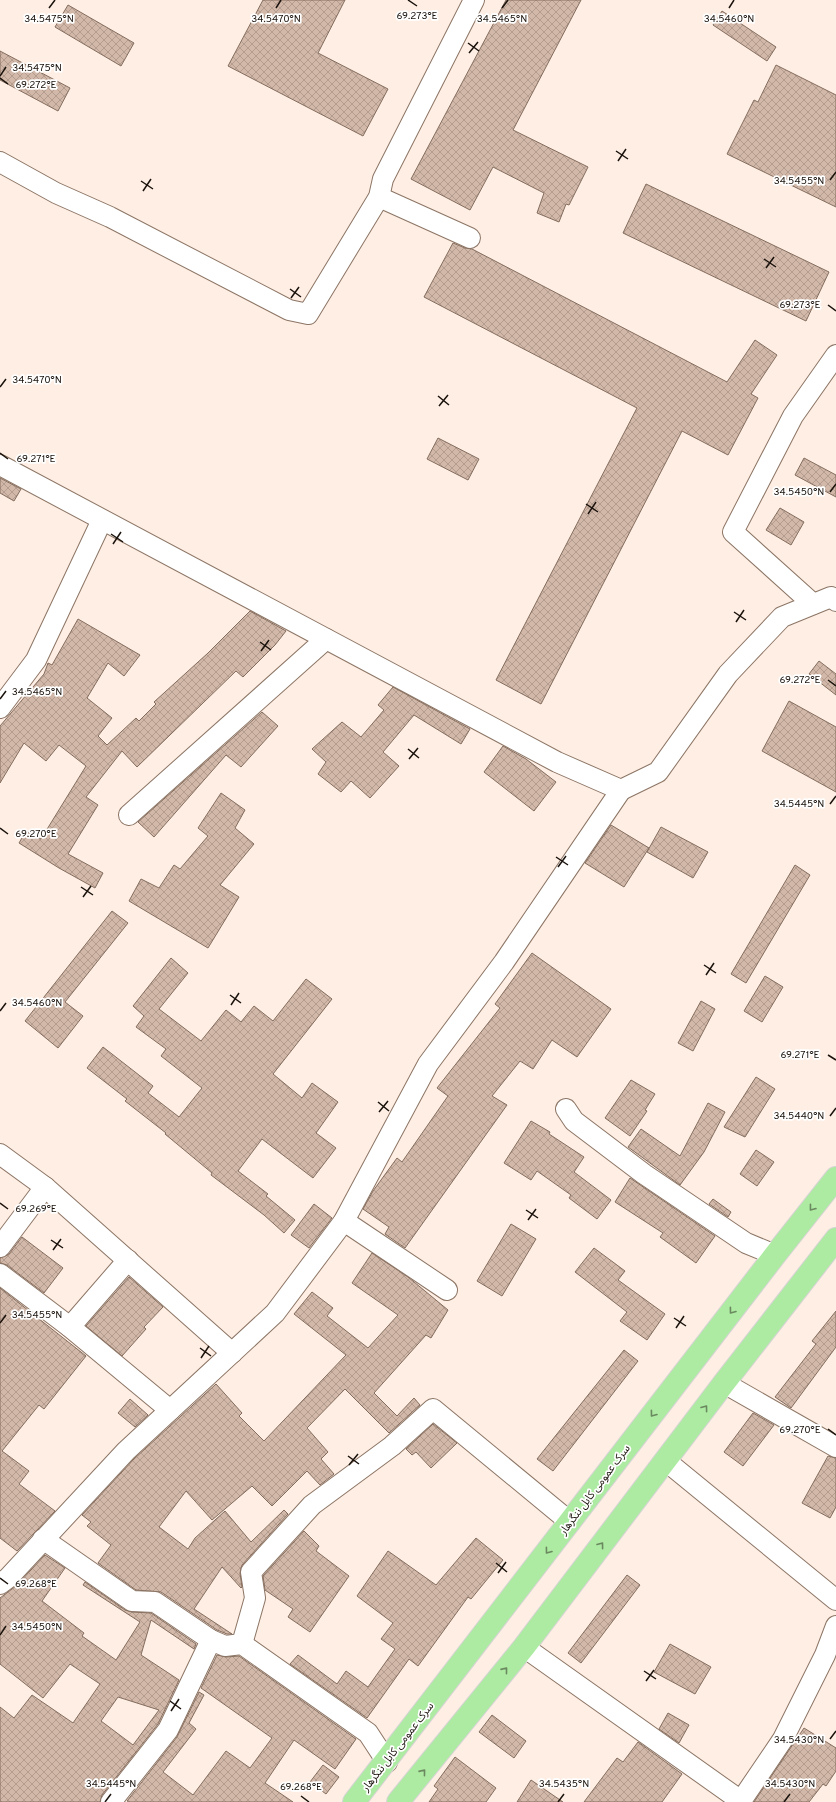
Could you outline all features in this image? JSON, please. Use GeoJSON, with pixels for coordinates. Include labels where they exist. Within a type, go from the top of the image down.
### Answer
{"type":"FeatureCollection","features":[{"type":"Feature","properties":{"kind":"highway","name":"سرک عمومی کابل ننگرهار"},"geometry":{"type":"LineString","coordinates":[[354,1802],[387,1762],[775,1255],[836,1178]]}},
{"type":"Feature","properties":{"kind":"highway"},"geometry":{"type":"LineString","coordinates":[[399,1802],[524,1647],[666,1461],[724,1382],[836,1239]]}},
{"type":"Feature","properties":{"kind":"street"},"geometry":{"type":"LineString","coordinates":[[0,162],[56,193],[110,217],[289,310],[308,314],[380,197],[383,179],[474,0]]}},
{"type":"Feature","properties":{"kind":"street"},"geometry":{"type":"LineString","coordinates":[[380,197],[470,238]]}},
{"type":"Feature","properties":{"kind":"street"},"geometry":{"type":"LineString","coordinates":[[813,604],[733,532],[793,416],[836,355]]}},
{"type":"Feature","properties":{"kind":"street"},"geometry":{"type":"LineString","coordinates":[[0,465],[557,762],[621,790]]}},
{"type":"Feature","properties":{"kind":"street"},"geometry":{"type":"LineString","coordinates":[[0,708],[36,660],[102,520]]}},
{"type":"Feature","properties":{"kind":"street"},"geometry":{"type":"LineString","coordinates":[[0,1584],[8,1578],[126,1451],[274,1313],[344,1221],[428,1064],[504,962],[621,790],[658,772],[728,674],[782,617],[830,597],[836,601]]}},
{"type":"Feature","properties":{"kind":"street"},"geometry":{"type":"LineString","coordinates":[[129,815],[326,639]]}},
{"type":"Feature","properties":{"kind":"street"},"geometry":{"type":"LineString","coordinates":[[566,1109],[574,1121],[644,1174],[746,1243],[775,1255]]}},
{"type":"Feature","properties":{"kind":"street"},"geometry":{"type":"LineString","coordinates":[[0,1154],[45,1187],[232,1353]]}},
{"type":"Feature","properties":{"kind":"street"},"geometry":{"type":"LineString","coordinates":[[0,1247],[45,1187]]}},
{"type":"Feature","properties":{"kind":"street"},"geometry":{"type":"LineString","coordinates":[[344,1221],[448,1290]]}},
{"type":"Feature","properties":{"kind":"street"},"geometry":{"type":"LineString","coordinates":[[70,1326],[128,1260]]}},
{"type":"Feature","properties":{"kind":"street"},"geometry":{"type":"LineString","coordinates":[[0,1274],[70,1326],[170,1410]]}},
{"type":"Feature","properties":{"kind":"street"},"geometry":{"type":"LineString","coordinates":[[724,1382],[836,1447]]}},
{"type":"Feature","properties":{"kind":"street"},"geometry":{"type":"LineString","coordinates":[[242,1644],[255,1598],[251,1572],[312,1505],[392,1446],[433,1409],[570,1522]]}},
{"type":"Feature","properties":{"kind":"street"},"geometry":{"type":"LineString","coordinates":[[666,1461],[836,1600]]}},
{"type":"Feature","properties":{"kind":"street"},"geometry":{"type":"LineString","coordinates":[[43,1539],[132,1601],[155,1602],[211,1640],[225,1646],[242,1644],[368,1733],[387,1762]]}},
{"type":"Feature","properties":{"kind":"street"},"geometry":{"type":"LineString","coordinates":[[524,1647],[741,1801],[783,1739],[825,1655],[836,1626]]}},
{"type":"Feature","properties":{"kind":"street"},"geometry":{"type":"LineString","coordinates":[[111,1802],[168,1730],[211,1640]]}},
{"type":"Feature","properties":{"kind":"building"},"geometry":{"type":"Polygon","coordinates":[[[263,0],[345,0],[318,53],[388,89],[363,136],[228,66],[263,0]]]}},
{"type":"Feature","properties":{"kind":"building"},"geometry":{"type":"Polygon","coordinates":[[[506,0],[581,0],[513,130],[588,167],[569,205],[566,204],[559,222],[537,213],[544,193],[493,167],[470,210],[411,179],[506,0]]]}},
{"type":"Feature","properties":{"kind":"building"},"geometry":{"type":"Polygon","coordinates":[[[68,5],[134,43],[121,66],[55,27],[68,5]]]}},
{"type":"Feature","properties":{"kind":"building"},"geometry":{"type":"Polygon","coordinates":[[[722,11],[776,47],[767,61],[713,25],[722,11]]]}},
{"type":"Feature","properties":{"kind":"building"},"geometry":{"type":"Polygon","coordinates":[[[0,51],[70,88],[58,111],[0,80],[0,51]]]}},
{"type":"Feature","properties":{"kind":"building"},"geometry":{"type":"Polygon","coordinates":[[[776,65],[836,95],[836,207],[727,154],[754,100],[758,102],[776,65]]]}},
{"type":"Feature","properties":{"kind":"building"},"geometry":{"type":"Polygon","coordinates":[[[646,184],[829,272],[806,321],[623,233],[646,184]]]}},
{"type":"Feature","properties":{"kind":"building"},"geometry":{"type":"Polygon","coordinates":[[[453,243],[472,249],[727,382],[755,340],[777,355],[751,394],[758,398],[728,455],[682,431],[541,704],[496,680],[637,408],[424,297],[453,243]]]}},
{"type":"Feature","properties":{"kind":"building"},"geometry":{"type":"Polygon","coordinates":[[[438,438],[479,459],[468,480],[427,459],[438,438]]]}},
{"type":"Feature","properties":{"kind":"building"},"geometry":{"type":"Polygon","coordinates":[[[804,458],[836,475],[836,497],[795,475],[804,458]]]}},
{"type":"Feature","properties":{"kind":"building"},"geometry":{"type":"Polygon","coordinates":[[[0,478],[21,489],[14,501],[0,493],[0,478]]]}},
{"type":"Feature","properties":{"kind":"building"},"geometry":{"type":"Polygon","coordinates":[[[780,508],[804,522],[791,545],[766,530],[780,508]]]}},
{"type":"Feature","properties":{"kind":"building"},"geometry":{"type":"Polygon","coordinates":[[[250,611],[286,631],[275,645],[243,677],[236,671],[137,767],[122,751],[86,797],[98,805],[68,854],[103,873],[95,888],[19,843],[26,831],[41,839],[86,766],[59,745],[46,761],[24,743],[0,783],[0,726],[44,674],[48,663],[52,665],[78,619],[140,655],[124,676],[108,663],[87,698],[112,718],[98,736],[107,745],[136,718],[139,721],[156,704],[154,702],[208,653],[250,611]]]}},
{"type":"Feature","properties":{"kind":"building"},"geometry":{"type":"Polygon","coordinates":[[[819,661],[836,674],[836,695],[809,674],[819,661]]]}},
{"type":"Feature","properties":{"kind":"building"},"geometry":{"type":"Polygon","coordinates":[[[393,687],[470,729],[461,744],[414,715],[383,752],[399,766],[370,798],[351,781],[341,792],[318,774],[326,762],[312,749],[342,722],[361,737],[384,710],[378,705],[393,687]]]}},
{"type":"Feature","properties":{"kind":"building"},"geometry":{"type":"Polygon","coordinates":[[[789,701],[836,727],[836,792],[762,751],[789,701]]]}},
{"type":"Feature","properties":{"kind":"building"},"geometry":{"type":"Polygon","coordinates":[[[262,712],[278,726],[241,767],[226,755],[154,837],[138,822],[262,712]]]}},
{"type":"Feature","properties":{"kind":"building"},"geometry":{"type":"Polygon","coordinates":[[[503,746],[526,759],[556,782],[534,811],[484,772],[503,746]]]}},
{"type":"Feature","properties":{"kind":"building"},"geometry":{"type":"Polygon","coordinates":[[[221,793],[245,810],[235,828],[254,844],[220,885],[239,897],[208,948],[129,901],[141,879],[159,888],[174,865],[180,869],[208,836],[198,828],[221,793]]]}},
{"type":"Feature","properties":{"kind":"building"},"geometry":{"type":"Polygon","coordinates":[[[611,825],[649,848],[624,887],[585,863],[611,825]]]}},
{"type":"Feature","properties":{"kind":"building"},"geometry":{"type":"Polygon","coordinates":[[[661,827],[708,852],[693,878],[647,852],[661,827]]]}},
{"type":"Feature","properties":{"kind":"building"},"geometry":{"type":"Polygon","coordinates":[[[795,865],[810,875],[746,983],[731,974],[795,865]]]}},
{"type":"Feature","properties":{"kind":"building"},"geometry":{"type":"Polygon","coordinates":[[[112,911],[128,923],[65,1002],[83,1016],[58,1048],[25,1021],[112,911]]]}},
{"type":"Feature","properties":{"kind":"building"},"geometry":{"type":"Polygon","coordinates":[[[532,953],[611,1009],[577,1057],[552,1040],[533,1069],[520,1061],[492,1096],[507,1105],[405,1248],[385,1234],[389,1227],[363,1209],[373,1191],[397,1158],[402,1162],[448,1096],[437,1088],[500,1008],[495,1004],[532,953]]]}},
{"type":"Feature","properties":{"kind":"building"},"geometry":{"type":"Polygon","coordinates":[[[171,958],[188,973],[159,1009],[201,1041],[226,1010],[241,1022],[254,1006],[273,1021],[306,979],[332,999],[273,1074],[302,1098],[312,1083],[338,1102],[316,1133],[336,1148],[313,1178],[262,1139],[238,1171],[268,1194],[266,1196],[295,1220],[284,1233],[264,1215],[211,1175],[212,1173],[165,1134],[166,1133],[125,1101],[127,1099],[87,1068],[103,1047],[153,1086],[148,1093],[179,1117],[202,1088],[161,1056],[166,1049],[136,1027],[144,1016],[133,1006],[171,958]]]}},
{"type":"Feature","properties":{"kind":"building"},"geometry":{"type":"Polygon","coordinates":[[[765,976],[783,987],[762,1022],[744,1011],[765,976]]]}},
{"type":"Feature","properties":{"kind":"building"},"geometry":{"type":"Polygon","coordinates":[[[701,1001],[715,1009],[693,1051],[678,1043],[701,1001]]]}},
{"type":"Feature","properties":{"kind":"building"},"geometry":{"type":"Polygon","coordinates":[[[756,1077],[775,1089],[745,1137],[724,1127],[756,1077]]]}},
{"type":"Feature","properties":{"kind":"building"},"geometry":{"type":"Polygon","coordinates":[[[631,1080],[655,1094],[645,1110],[647,1111],[630,1136],[605,1118],[631,1080]]]}},
{"type":"Feature","properties":{"kind":"building"},"geometry":{"type":"Polygon","coordinates":[[[708,1103],[725,1112],[704,1152],[680,1185],[628,1147],[641,1129],[680,1156],[708,1103]]]}},
{"type":"Feature","properties":{"kind":"building"},"geometry":{"type":"Polygon","coordinates":[[[531,1121],[550,1132],[549,1134],[584,1157],[574,1172],[611,1200],[597,1219],[569,1198],[571,1195],[537,1171],[531,1180],[504,1163],[531,1121]]]}},
{"type":"Feature","properties":{"kind":"building"},"geometry":{"type":"Polygon","coordinates":[[[756,1150],[774,1162],[757,1186],[740,1174],[756,1150]]]}},
{"type":"Feature","properties":{"kind":"building"},"geometry":{"type":"Polygon","coordinates":[[[630,1178],[715,1236],[696,1263],[660,1237],[663,1233],[615,1202],[630,1178]]]}},
{"type":"Feature","properties":{"kind":"building"},"geometry":{"type":"Polygon","coordinates":[[[713,1199],[731,1212],[728,1217],[709,1204],[713,1199]]]}},
{"type":"Feature","properties":{"kind":"building"},"geometry":{"type":"Polygon","coordinates":[[[314,1204],[332,1218],[309,1248],[291,1235],[314,1204]]]}},
{"type":"Feature","properties":{"kind":"building"},"geometry":{"type":"Polygon","coordinates":[[[511,1224],[536,1239],[502,1296],[477,1281],[511,1224]]]}},
{"type":"Feature","properties":{"kind":"building"},"geometry":{"type":"Polygon","coordinates":[[[22,1237],[63,1268],[44,1293],[7,1265],[0,1263],[0,1258],[9,1254],[22,1237]]]}},
{"type":"Feature","properties":{"kind":"building"},"geometry":{"type":"Polygon","coordinates":[[[594,1248],[625,1271],[618,1280],[665,1314],[647,1340],[620,1321],[627,1312],[575,1272],[594,1248]]]}},
{"type":"Feature","properties":{"kind":"building"},"geometry":{"type":"Polygon","coordinates":[[[372,1253],[408,1277],[448,1310],[431,1338],[426,1335],[374,1393],[397,1416],[414,1398],[420,1405],[389,1433],[345,1389],[307,1428],[328,1452],[321,1459],[334,1474],[320,1485],[307,1471],[272,1506],[252,1486],[212,1520],[186,1491],[159,1527],[188,1549],[195,1538],[225,1511],[251,1542],[284,1510],[288,1514],[242,1565],[240,1573],[242,1587],[241,1588],[222,1567],[194,1609],[232,1634],[227,1634],[217,1630],[161,1592],[136,1590],[98,1563],[111,1545],[87,1526],[91,1522],[82,1515],[134,1459],[216,1384],[242,1413],[239,1416],[264,1441],[346,1355],[294,1314],[312,1292],[333,1308],[327,1316],[368,1348],[398,1315],[352,1283],[372,1253]]]}},
{"type":"Feature","properties":{"kind":"building"},"geometry":{"type":"Polygon","coordinates":[[[129,1277],[163,1307],[144,1327],[146,1329],[122,1356],[86,1326],[129,1277]]]}},
{"type":"Feature","properties":{"kind":"building"},"geometry":{"type":"Polygon","coordinates":[[[0,1288],[86,1356],[44,1409],[39,1405],[2,1451],[29,1471],[19,1484],[55,1511],[17,1551],[0,1538],[0,1288]]]}},
{"type":"Feature","properties":{"kind":"building"},"geometry":{"type":"Polygon","coordinates":[[[836,1311],[836,1347],[791,1408],[775,1397],[816,1344],[812,1341],[836,1311]]]}},
{"type":"Feature","properties":{"kind":"building"},"geometry":{"type":"Polygon","coordinates":[[[624,1350],[638,1361],[553,1471],[537,1459],[624,1350]]]}},
{"type":"Feature","properties":{"kind":"building"},"geometry":{"type":"Polygon","coordinates":[[[130,1399],[148,1415],[135,1427],[118,1413],[130,1399]]]}},
{"type":"Feature","properties":{"kind":"building"},"geometry":{"type":"Polygon","coordinates":[[[753,1413],[774,1425],[743,1466],[724,1452],[753,1413]]]}},
{"type":"Feature","properties":{"kind":"building"},"geometry":{"type":"Polygon","coordinates":[[[433,1424],[457,1443],[431,1468],[416,1452],[412,1455],[406,1449],[433,1424]]]}},
{"type":"Feature","properties":{"kind":"building"},"geometry":{"type":"Polygon","coordinates":[[[828,1456],[836,1458],[836,1507],[830,1518],[802,1503],[828,1456]]]}},
{"type":"Feature","properties":{"kind":"building"},"geometry":{"type":"Polygon","coordinates":[[[304,1531],[319,1546],[316,1551],[349,1576],[310,1632],[288,1617],[293,1609],[265,1590],[263,1576],[304,1531]]]}},
{"type":"Feature","properties":{"kind":"building"},"geometry":{"type":"Polygon","coordinates":[[[476,1538],[503,1560],[471,1599],[468,1597],[418,1666],[409,1659],[367,1718],[290,1664],[298,1655],[337,1684],[346,1671],[368,1687],[395,1649],[381,1639],[393,1623],[357,1596],[388,1551],[436,1585],[476,1538]]]}},
{"type":"Feature","properties":{"kind":"building"},"geometry":{"type":"Polygon","coordinates":[[[45,1555],[65,1568],[42,1601],[84,1633],[82,1636],[116,1660],[140,1622],[83,1585],[85,1582],[125,1610],[151,1613],[196,1644],[194,1649],[151,1620],[141,1655],[179,1680],[158,1724],[102,1795],[100,1802],[0,1802],[0,1707],[14,1718],[32,1695],[73,1723],[100,1684],[70,1664],[43,1698],[0,1664],[0,1598],[16,1586],[45,1555]],[[118,1697],[101,1721],[133,1745],[159,1710],[118,1697]]]}},
{"type":"Feature","properties":{"kind":"building"},"geometry":{"type":"Polygon","coordinates":[[[627,1575],[640,1585],[581,1663],[568,1653],[627,1575]]]}},
{"type":"Feature","properties":{"kind":"building"},"geometry":{"type":"Polygon","coordinates":[[[670,1644],[711,1667],[695,1694],[654,1672],[670,1644]]]}},
{"type":"Feature","properties":{"kind":"building"},"geometry":{"type":"Polygon","coordinates":[[[217,1655],[226,1657],[239,1656],[356,1739],[335,1769],[294,1740],[265,1783],[293,1802],[127,1801],[177,1737],[199,1692],[204,1695],[189,1723],[196,1729],[163,1772],[193,1795],[226,1751],[250,1768],[272,1738],[201,1688],[217,1655]]]}},
{"type":"Feature","properties":{"kind":"building"},"geometry":{"type":"Polygon","coordinates":[[[668,1713],[689,1725],[679,1743],[659,1729],[668,1713]]]}},
{"type":"Feature","properties":{"kind":"building"},"geometry":{"type":"Polygon","coordinates":[[[492,1715],[526,1741],[514,1758],[479,1732],[492,1715]]]}},
{"type":"Feature","properties":{"kind":"building"},"geometry":{"type":"Polygon","coordinates":[[[804,1728],[836,1748],[836,1771],[826,1786],[823,1784],[809,1802],[754,1802],[804,1728]]]}},
{"type":"Feature","properties":{"kind":"building"},"geometry":{"type":"Polygon","coordinates":[[[638,1742],[682,1774],[662,1802],[584,1802],[617,1758],[623,1762],[638,1742]]]}},
{"type":"Feature","properties":{"kind":"building"},"geometry":{"type":"Polygon","coordinates":[[[455,1757],[496,1788],[486,1802],[429,1802],[438,1789],[434,1786],[455,1757]]]}},
{"type":"Feature","properties":{"kind":"building"},"geometry":{"type":"Polygon","coordinates":[[[323,1765],[339,1777],[326,1794],[310,1782],[323,1765]]]}},
{"type":"Feature","properties":{"kind":"building"},"geometry":{"type":"Polygon","coordinates":[[[531,1780],[563,1802],[517,1802],[531,1780]]]}}]}
